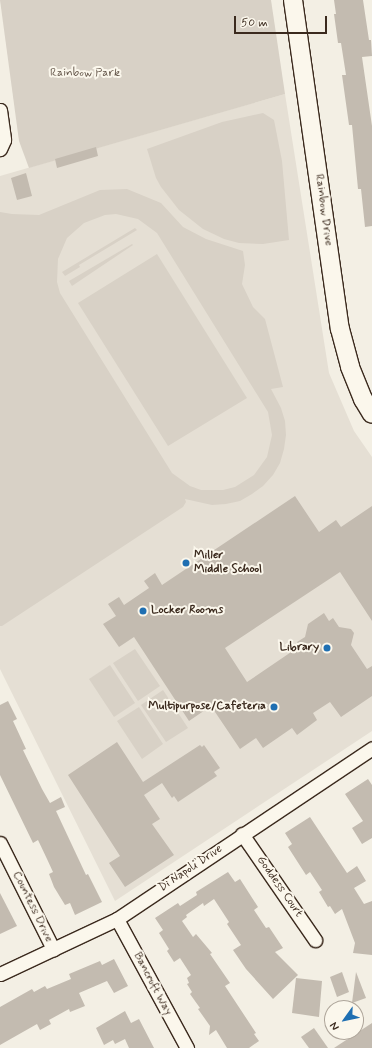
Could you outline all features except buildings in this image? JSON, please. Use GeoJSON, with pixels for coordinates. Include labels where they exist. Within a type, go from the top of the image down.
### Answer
{"type":"FeatureCollection","features":[{"type":"Feature","properties":{"kind":"street","name":"Rainbow Drive"},"geometry":{"type":"LineString","coordinates":[[293,0],[340,329],[350,367],[363,399],[372,414]]}},
{"type":"Feature","properties":{"kind":"street"},"geometry":{"type":"LineString","coordinates":[[0,110],[4,140],[0,149]]}},
{"type":"Feature","properties":{"kind":"street","name":"Di Napoli Drive"},"geometry":{"type":"LineString","coordinates":[[0,974],[117,919],[372,748]]}},
{"type":"Feature","properties":{"kind":"street","name":"Goddess Court"},"geometry":{"type":"LineString","coordinates":[[242,834],[315,940]]}},
{"type":"Feature","properties":{"kind":"street","name":"Countess Drive"},"geometry":{"type":"LineString","coordinates":[[0,843],[53,949]]}},
{"type":"Feature","properties":{"kind":"street","name":"Bancroft Way"},"geometry":{"type":"LineString","coordinates":[[117,919],[187,1048]]}},
{"type":"Feature","properties":{"kind":"shaded area","name":"Miller Middle School"},"geometry":{"type":"Polygon","coordinates":[[[285,94],[329,373],[354,431],[372,457],[372,731],[115,901],[0,669],[0,176],[285,94]]]}},
{"type":"Feature","properties":{"kind":"green space","name":"Rainbow Park"},"geometry":{"type":"Polygon","coordinates":[[[0,0],[271,0],[285,94],[29,168],[19,141],[0,0]]]}},
{"type":"Feature","properties":{"kind":"green space"},"geometry":{"type":"Polygon","coordinates":[[[263,113],[274,120],[282,161],[289,240],[263,244],[239,243],[224,239],[203,229],[179,210],[156,178],[147,149],[222,122],[263,113]]]}},
{"type":"Feature","properties":{"kind":"green space"},"geometry":{"type":"Polygon","coordinates":[[[127,189],[161,203],[183,227],[206,239],[243,251],[245,265],[242,284],[253,307],[265,319],[283,387],[271,389],[281,408],[285,421],[286,435],[284,449],[280,463],[273,475],[263,486],[252,494],[240,501],[226,504],[212,505],[185,499],[186,502],[183,507],[0,626],[0,212],[39,215],[100,190],[127,189]],[[116,214],[105,215],[84,223],[67,238],[58,259],[57,282],[60,293],[172,473],[190,486],[201,490],[223,490],[235,487],[254,475],[267,457],[272,435],[268,412],[157,233],[138,219],[116,214]]]}},
{"type":"Feature","properties":{"kind":"green space"},"geometry":{"type":"Polygon","coordinates":[[[135,228],[137,230],[79,265],[80,267],[65,276],[62,272],[135,228]]]}},
{"type":"Feature","properties":{"kind":"green space"},"geometry":{"type":"Polygon","coordinates":[[[132,244],[133,245],[72,286],[69,281],[132,244]]]}},
{"type":"Feature","properties":{"kind":"green space"},"geometry":{"type":"Polygon","coordinates":[[[157,254],[247,398],[168,446],[78,303],[157,254]]]}},
{"type":"Feature","properties":{"kind":"green space"},"geometry":{"type":"Polygon","coordinates":[[[135,649],[160,686],[138,701],[113,663],[135,649]]]}},
{"type":"Feature","properties":{"kind":"green space"},"geometry":{"type":"Polygon","coordinates":[[[110,665],[135,703],[114,717],[89,679],[110,665]]]}},
{"type":"Feature","properties":{"kind":"green space"},"geometry":{"type":"Polygon","coordinates":[[[163,690],[188,728],[166,742],[141,705],[163,690]]]}},
{"type":"Feature","properties":{"kind":"green space"},"geometry":{"type":"Polygon","coordinates":[[[139,707],[163,744],[142,759],[117,721],[139,707]]]}},
{"type":"Feature","properties":{"kind":"place","name":"Miller Middle School"},"geometry":{"type":"Point","coordinates":[186,563]}},
{"type":"Feature","properties":{"kind":"place","name":"Locker Rooms"},"geometry":{"type":"Point","coordinates":[143,611]}},
{"type":"Feature","properties":{"kind":"place","name":"Library"},"geometry":{"type":"Point","coordinates":[327,648]}},
{"type":"Feature","properties":{"kind":"place","name":"Multipurpose/Cafeteria"},"geometry":{"type":"Point","coordinates":[274,707]}}]}
